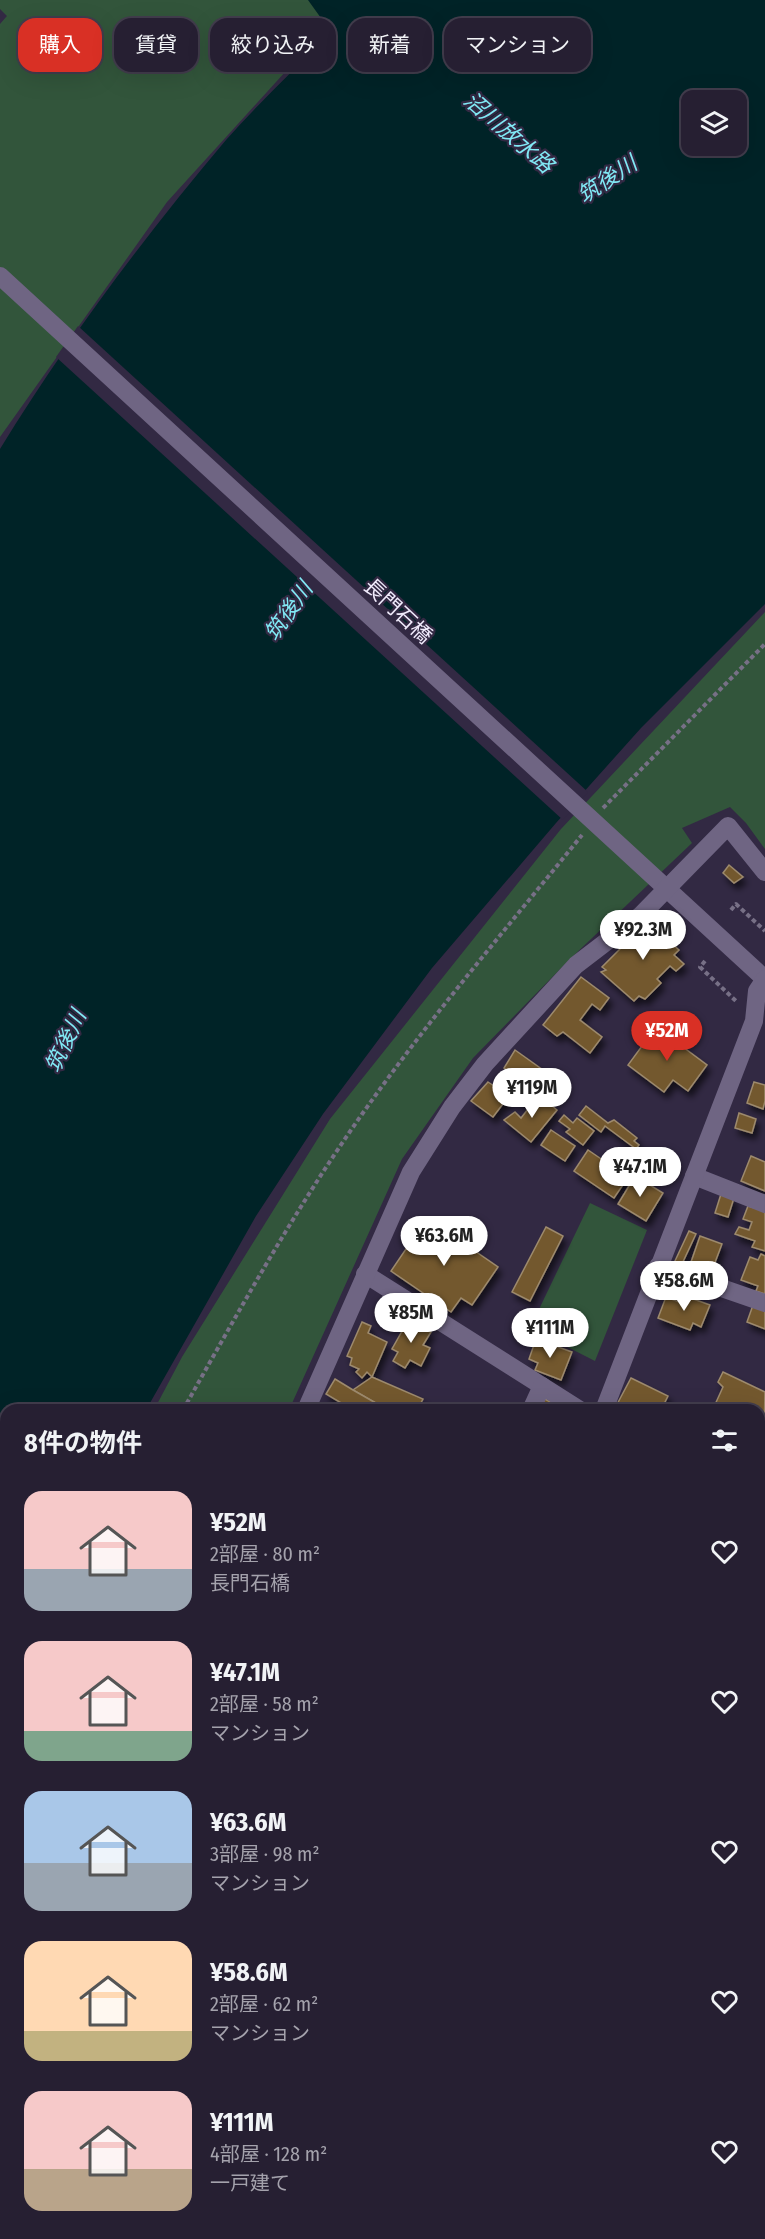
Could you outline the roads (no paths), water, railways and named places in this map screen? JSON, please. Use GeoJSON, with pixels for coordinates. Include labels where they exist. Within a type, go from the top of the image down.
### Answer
{"type":"FeatureCollection","features":[{"type":"Feature","properties":{"kind":"street","name":"長門石橋"},"geometry":{"type":"LineString","coordinates":[[0,276],[765,979]]}},
{"type":"Feature","properties":{"kind":"street"},"geometry":{"type":"LineString","coordinates":[[309,1404],[411,1172],[452,1107],[485,1064],[576,965],[640,916],[728,826],[765,872]]}},
{"type":"Feature","properties":{"kind":"street"},"geometry":{"type":"LineString","coordinates":[[606,1404],[694,1176],[759,1023],[757,992],[765,979]]}},
{"type":"Feature","properties":{"kind":"street"},"geometry":{"type":"LineString","coordinates":[[694,1176],[765,1204]]}},
{"type":"Feature","properties":{"kind":"street"},"geometry":{"type":"LineString","coordinates":[[658,1266],[765,1303]]}},
{"type":"Feature","properties":{"kind":"street"},"geometry":{"type":"LineString","coordinates":[[365,1274],[570,1404]]}},
{"type":"Feature","properties":{"kind":"street"},"geometry":{"type":"LineString","coordinates":[[534,1404],[542,1386]]}},
{"type":"Feature","properties":{"kind":"water"},"geometry":{"type":"Polygon","coordinates":[[[308,0],[765,0],[765,604],[641,728],[432,968],[323,1114],[256,1216],[149,1404],[0,1404],[0,449],[52,368],[107,290],[226,140],[291,72],[336,72],[336,18],[321,18],[308,0]]]}},
{"type":"Feature","properties":{"kind":"water label","name":"沼川放水路"},"geometry":{"type":"Point","coordinates":[509,132]}},
{"type":"Feature","properties":{"kind":"water label","name":"筑後川"},"geometry":{"type":"Point","coordinates":[607,179]}},
{"type":"Feature","properties":{"kind":"water label","name":"筑後川"},"geometry":{"type":"Point","coordinates":[288,611]}},
{"type":"Feature","properties":{"kind":"water label","name":"筑後川"},"geometry":{"type":"Point","coordinates":[65,1041]}}]}
